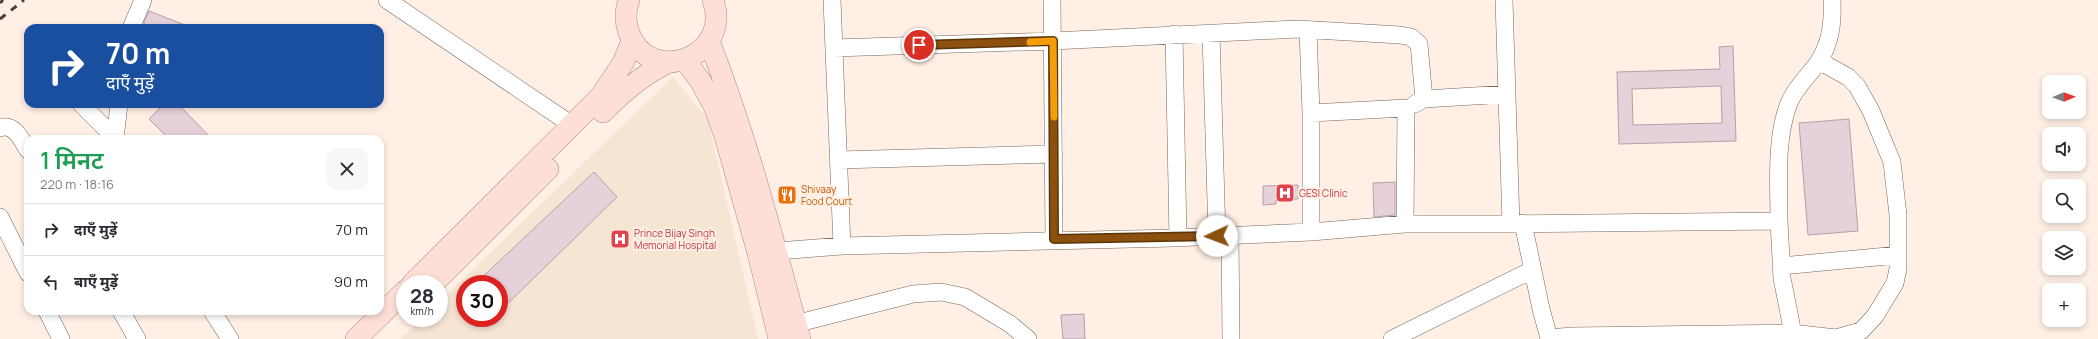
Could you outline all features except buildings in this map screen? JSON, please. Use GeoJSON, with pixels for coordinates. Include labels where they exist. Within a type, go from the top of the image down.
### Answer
{"type":"FeatureCollection","features":[{"type":"Feature","properties":{"kind":"main road"},"geometry":{"type":"LineString","coordinates":[[421,275],[609,87],[623,63],[629,32],[627,7],[629,0]]}},
{"type":"Feature","properties":{"kind":"main road"},"geometry":{"type":"LineString","coordinates":[[442,275],[626,89],[640,78],[699,52],[709,41],[714,31],[715,3]]}},
{"type":"Feature","properties":{"kind":"main road"},"geometry":{"type":"LineString","coordinates":[[629,32],[642,52],[654,59],[677,61],[701,82],[714,106],[767,252],[791,334]]}},
{"type":"Feature","properties":{"kind":"main road"},"geometry":{"type":"LineString","coordinates":[[709,41],[738,120],[767,252]]}},
{"type":"Feature","properties":{"kind":"main road"},"geometry":{"type":"LineString","coordinates":[[384,312],[396,300]]}},
{"type":"Feature","properties":{"kind":"main road"},"geometry":{"type":"LineString","coordinates":[[356,339],[380,315]]}},
{"type":"Feature","properties":{"kind":"main road"},"geometry":{"type":"LineString","coordinates":[[377,339],[396,321]]}},
{"type":"Feature","properties":{"kind":"street"},"geometry":{"type":"LineString","coordinates":[[133,24],[143,0]]}},
{"type":"Feature","properties":{"kind":"street"},"geometry":{"type":"LineString","coordinates":[[387,0],[572,125]]}},
{"type":"Feature","properties":{"kind":"street"},"geometry":{"type":"LineString","coordinates":[[621,0],[629,32]]}},
{"type":"Feature","properties":{"kind":"street"},"geometry":{"type":"LineString","coordinates":[[832,0],[842,246]]}},
{"type":"Feature","properties":{"kind":"street"},"geometry":{"type":"LineString","coordinates":[[1052,0],[1054,239]]}},
{"type":"Feature","properties":{"kind":"street"},"geometry":{"type":"LineString","coordinates":[[1504,0],[1507,94],[1517,224],[1532,270],[1549,339],[1793,336],[1836,338],[1861,331],[1876,316],[1895,283],[1898,256],[1898,215],[1892,162],[1871,111],[1857,86],[1848,77],[1819,61]]}},
{"type":"Feature","properties":{"kind":"street"},"geometry":{"type":"LineString","coordinates":[[1793,336],[1781,266],[1779,221],[1779,152],[1789,103],[1802,80],[1819,61],[1833,24],[1832,0]]}},
{"type":"Feature","properties":{"kind":"street"},"geometry":{"type":"LineString","coordinates":[[834,48],[1053,41],[1174,34],[1308,30],[1400,35],[1411,37],[1419,44],[1424,99]]}},
{"type":"Feature","properties":{"kind":"street"},"geometry":{"type":"LineString","coordinates":[[1308,30],[1311,113],[1311,232]]}},
{"type":"Feature","properties":{"kind":"street"},"geometry":{"type":"LineString","coordinates":[[1211,33],[1231,339]]}},
{"type":"Feature","properties":{"kind":"street"},"geometry":{"type":"LineString","coordinates":[[1174,34],[1178,238]]}},
{"type":"Feature","properties":{"kind":"street"},"geometry":{"type":"LineString","coordinates":[[1311,113],[1406,108],[1424,99],[1507,94]]}},
{"type":"Feature","properties":{"kind":"street"},"geometry":{"type":"LineString","coordinates":[[85,108],[112,135]]}},
{"type":"Feature","properties":{"kind":"street"},"geometry":{"type":"LineString","coordinates":[[115,135],[119,108]]}},
{"type":"Feature","properties":{"kind":"street"},"geometry":{"type":"LineString","coordinates":[[1405,224],[1406,108]]}},
{"type":"Feature","properties":{"kind":"street"},"geometry":{"type":"LineString","coordinates":[[0,128],[4,126],[12,128],[24,143]]}},
{"type":"Feature","properties":{"kind":"street"},"geometry":{"type":"LineString","coordinates":[[839,160],[1054,154]]}},
{"type":"Feature","properties":{"kind":"street"},"geometry":{"type":"LineString","coordinates":[[0,217],[24,265]]}},
{"type":"Feature","properties":{"kind":"street"},"geometry":{"type":"LineString","coordinates":[[767,252],[842,246],[1054,239],[1224,236],[1311,232],[1405,224],[1779,221]]}},
{"type":"Feature","properties":{"kind":"street"},"geometry":{"type":"LineString","coordinates":[[1781,266],[1898,256]]}},
{"type":"Feature","properties":{"kind":"street"},"geometry":{"type":"LineString","coordinates":[[1392,339],[1532,270]]}},
{"type":"Feature","properties":{"kind":"street"},"geometry":{"type":"LineString","coordinates":[[791,334],[913,294],[941,292],[965,297],[1010,324],[1028,339]]}},
{"type":"Feature","properties":{"kind":"street"},"geometry":{"type":"LineString","coordinates":[[49,315],[61,339]]}},
{"type":"Feature","properties":{"kind":"street"},"geometry":{"type":"LineString","coordinates":[[123,315],[137,339]]}},
{"type":"Feature","properties":{"kind":"street"},"geometry":{"type":"LineString","coordinates":[[214,315],[227,338]]}},
{"type":"Feature","properties":{"kind":"shaded area","name":"Prince Bijay Singh Memorial Hospital"},"geometry":{"type":"Polygon","coordinates":[[[673,77],[708,120],[758,339],[400,339],[413,327],[448,327],[448,293],[456,286],[456,327],[508,327],[508,275],[467,275],[673,77]]]}},
{"type":"Feature","properties":{"kind":"railway"},"geometry":{"type":"LineString","coordinates":[[0,3],[3,0]]}},
{"type":"Feature","properties":{"kind":"railway"},"geometry":{"type":"LineString","coordinates":[[0,19],[24,0]]}},
{"type":"Feature","properties":{"kind":"slow traffic"},"geometry":{"type":"LineString","coordinates":[[1030,42],[1053,41],[1054,117]]}},
{"type":"Feature","properties":{"kind":"place","name":"GESI Clinic"},"geometry":{"type":"Point","coordinates":[1285,193]}},
{"type":"Feature","properties":{"kind":"place","name":"Shivaay Food Court"},"geometry":{"type":"Point","coordinates":[787,195]}},
{"type":"Feature","properties":{"kind":"place","name":"Prince Bijay Singh Memorial Hospital"},"geometry":{"type":"Point","coordinates":[620,239]}},
{"type":"Feature","properties":{"kind":"route"},"geometry":{"type":"LineString","coordinates":[[919,45],[1053,41],[1054,239],[1217,236]]}}]}
